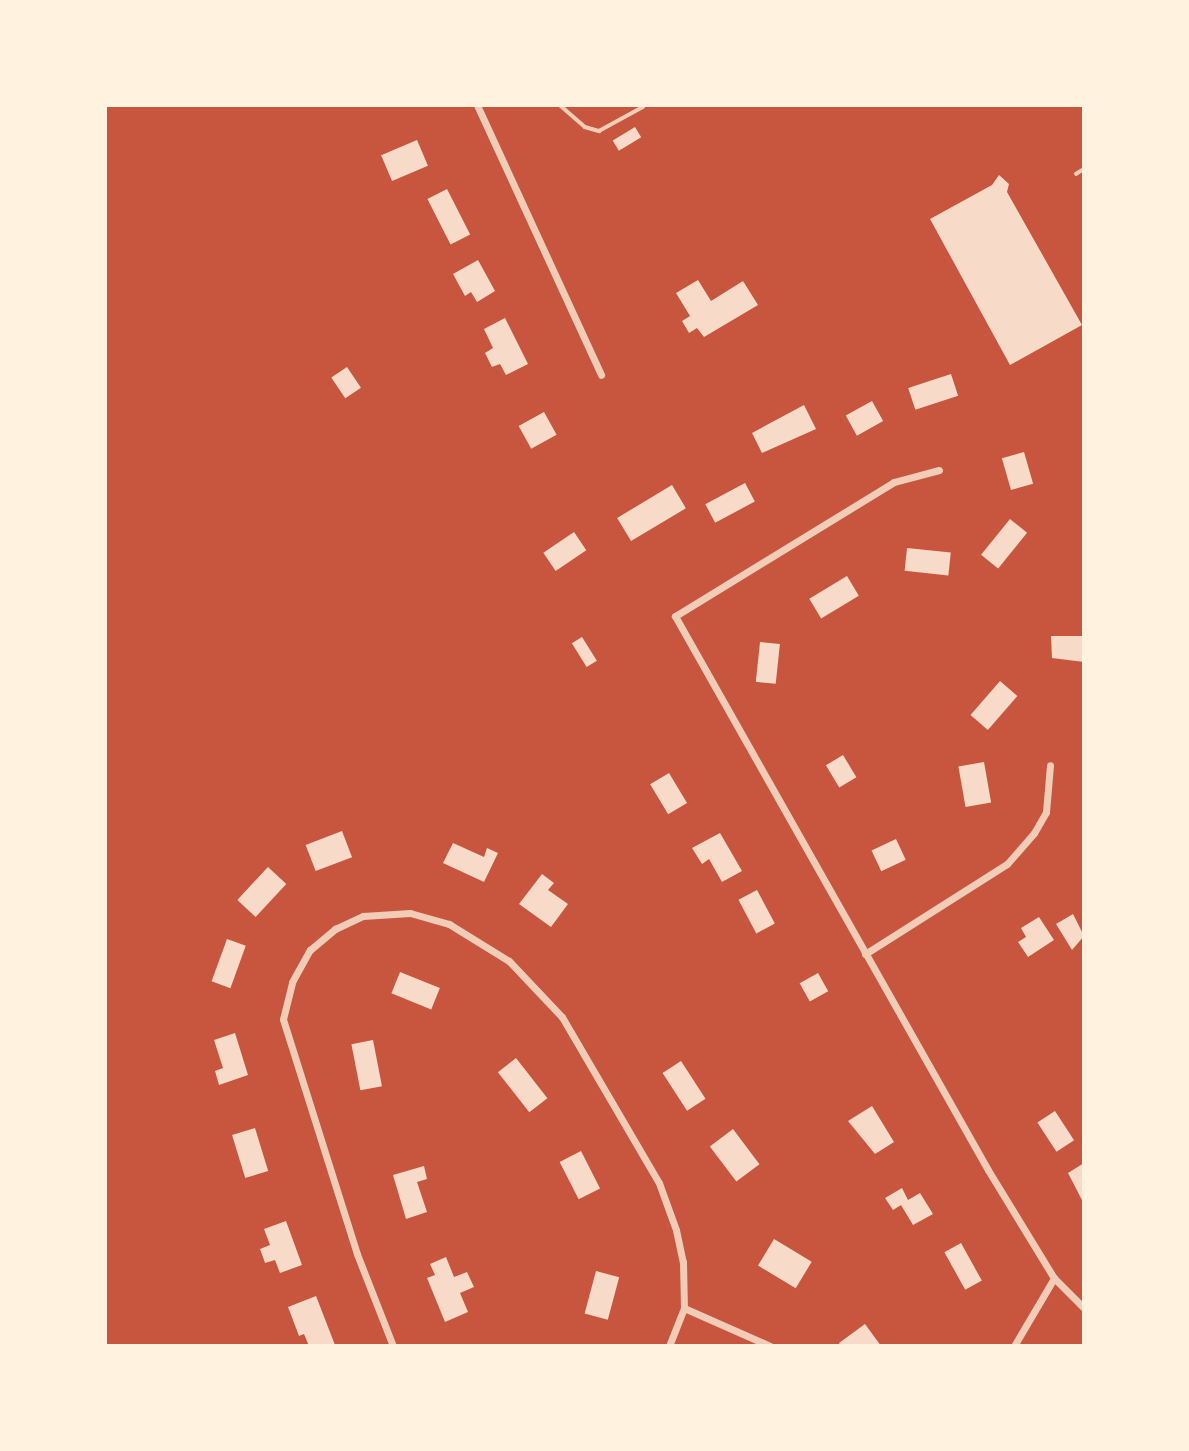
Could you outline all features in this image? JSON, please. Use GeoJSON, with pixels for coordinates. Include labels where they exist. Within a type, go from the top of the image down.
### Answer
{"type":"FeatureCollection","features":[{"type":"Feature","properties":{"kind":"street"},"geometry":{"type":"LineString","coordinates":[[477,105],[601,375]]}},
{"type":"Feature","properties":{"kind":"street"},"geometry":{"type":"LineString","coordinates":[[939,470],[894,482],[675,616],[865,954],[1054,1278],[1084,1308]]}},
{"type":"Feature","properties":{"kind":"street"},"geometry":{"type":"LineString","coordinates":[[865,954],[1007,864],[1034,833],[1046,811],[1050,765]]}},
{"type":"Feature","properties":{"kind":"street"},"geometry":{"type":"LineString","coordinates":[[393,1346],[357,1254],[283,1019],[292,982],[310,950],[335,929],[363,916],[410,913],[449,924],[509,961],[562,1017],[659,1183],[683,1262],[684,1308],[669,1346]]}},
{"type":"Feature","properties":{"kind":"street"},"geometry":{"type":"LineString","coordinates":[[1014,1346],[1054,1278]]}},
{"type":"Feature","properties":{"kind":"street"},"geometry":{"type":"LineString","coordinates":[[684,1308],[770,1346]]}},
{"type":"Feature","properties":{"kind":"lane"},"geometry":{"type":"LineString","coordinates":[[560,105],[585,127],[599,131],[643,107]]}},
{"type":"Feature","properties":{"kind":"lane"},"geometry":{"type":"LineString","coordinates":[[1076,174],[1084,169]]}},
{"type":"Feature","properties":{"kind":"building"},"geometry":{"type":"Polygon","coordinates":[[[635,127],[641,137],[619,151],[613,140],[635,127]]]}},
{"type":"Feature","properties":{"kind":"building"},"geometry":{"type":"Polygon","coordinates":[[[417,140],[428,166],[392,181],[381,155],[417,140]]]}},
{"type":"Feature","properties":{"kind":"building"},"geometry":{"type":"Polygon","coordinates":[[[999,175],[1009,184],[1007,192],[1082,325],[1010,365],[930,219],[992,185],[999,175]]]}},
{"type":"Feature","properties":{"kind":"building"},"geometry":{"type":"Polygon","coordinates":[[[447,189],[470,234],[451,244],[427,199],[447,189]]]}},
{"type":"Feature","properties":{"kind":"building"},"geometry":{"type":"Polygon","coordinates":[[[478,260],[495,291],[477,302],[471,292],[465,296],[453,274],[478,260]]]}},
{"type":"Feature","properties":{"kind":"building"},"geometry":{"type":"Polygon","coordinates":[[[698,280],[711,301],[743,281],[758,305],[704,337],[697,328],[689,333],[682,321],[690,316],[676,293],[698,280]]]}},
{"type":"Feature","properties":{"kind":"building"},"geometry":{"type":"Polygon","coordinates":[[[505,318],[528,364],[506,375],[500,364],[492,367],[485,353],[493,348],[484,329],[505,318]]]}},
{"type":"Feature","properties":{"kind":"building"},"geometry":{"type":"Polygon","coordinates":[[[347,367],[361,388],[345,398],[331,378],[347,367]]]}},
{"type":"Feature","properties":{"kind":"building"},"geometry":{"type":"Polygon","coordinates":[[[951,374],[958,396],[915,410],[908,388],[951,374]]]}},
{"type":"Feature","properties":{"kind":"building"},"geometry":{"type":"Polygon","coordinates":[[[872,401],[883,421],[857,436],[846,416],[872,401]]]}},
{"type":"Feature","properties":{"kind":"building"},"geometry":{"type":"Polygon","coordinates":[[[804,405],[816,429],[762,453],[752,433],[804,405]]]}},
{"type":"Feature","properties":{"kind":"building"},"geometry":{"type":"Polygon","coordinates":[[[544,412],[557,435],[531,449],[519,426],[544,412]]]}},
{"type":"Feature","properties":{"kind":"building"},"geometry":{"type":"Polygon","coordinates":[[[1024,452],[1033,484],[1011,490],[1002,458],[1024,452]]]}},
{"type":"Feature","properties":{"kind":"building"},"geometry":{"type":"Polygon","coordinates":[[[745,483],[755,502],[715,523],[705,504],[745,483]]]}},
{"type":"Feature","properties":{"kind":"building"},"geometry":{"type":"Polygon","coordinates":[[[672,485],[686,508],[631,541],[617,518],[672,485]]]}},
{"type":"Feature","properties":{"kind":"building"},"geometry":{"type":"Polygon","coordinates":[[[1010,519],[1027,533],[998,569],[981,555],[1010,519]]]}},
{"type":"Feature","properties":{"kind":"building"},"geometry":{"type":"Polygon","coordinates":[[[574,532],[586,550],[556,571],[543,553],[574,532]]]}},
{"type":"Feature","properties":{"kind":"building"},"geometry":{"type":"Polygon","coordinates":[[[907,548],[951,553],[948,575],[905,571],[907,548]]]}},
{"type":"Feature","properties":{"kind":"building"},"geometry":{"type":"Polygon","coordinates":[[[847,576],[859,596],[821,618],[809,599],[847,576]]]}},
{"type":"Feature","properties":{"kind":"building"},"geometry":{"type":"Polygon","coordinates":[[[1051,636],[1084,636],[1084,662],[1052,658],[1051,636]]]}},
{"type":"Feature","properties":{"kind":"building"},"geometry":{"type":"Polygon","coordinates":[[[582,637],[597,661],[587,667],[572,643],[582,637]]]}},
{"type":"Feature","properties":{"kind":"building"},"geometry":{"type":"Polygon","coordinates":[[[760,642],[780,644],[776,684],[756,682],[760,642]]]}},
{"type":"Feature","properties":{"kind":"building"},"geometry":{"type":"Polygon","coordinates":[[[1000,681],[1017,696],[988,730],[970,715],[1000,681]]]}},
{"type":"Feature","properties":{"kind":"building"},"geometry":{"type":"Polygon","coordinates":[[[843,755],[856,777],[839,788],[826,765],[843,755]]]}},
{"type":"Feature","properties":{"kind":"building"},"geometry":{"type":"Polygon","coordinates":[[[984,762],[991,802],[966,807],[958,767],[984,762]]]}},
{"type":"Feature","properties":{"kind":"building"},"geometry":{"type":"Polygon","coordinates":[[[669,773],[687,803],[668,814],[650,784],[669,773]]]}},
{"type":"Feature","properties":{"kind":"building"},"geometry":{"type":"Polygon","coordinates":[[[342,831],[352,857],[316,871],[306,845],[342,831]]]}},
{"type":"Feature","properties":{"kind":"building"},"geometry":{"type":"Polygon","coordinates":[[[720,833],[742,871],[722,882],[709,859],[702,864],[692,848],[720,833]]]}},
{"type":"Feature","properties":{"kind":"building"},"geometry":{"type":"Polygon","coordinates":[[[896,839],[906,860],[881,871],[872,850],[896,839]]]}},
{"type":"Feature","properties":{"kind":"building"},"geometry":{"type":"Polygon","coordinates":[[[453,843],[484,857],[487,848],[498,853],[484,882],[443,863],[453,843]]]}},
{"type":"Feature","properties":{"kind":"building"},"geometry":{"type":"Polygon","coordinates":[[[268,867],[286,884],[256,917],[237,900],[268,867]]]}},
{"type":"Feature","properties":{"kind":"building"},"geometry":{"type":"Polygon","coordinates":[[[542,874],[554,883],[548,890],[568,904],[551,927],[519,904],[542,874]]]}},
{"type":"Feature","properties":{"kind":"building"},"geometry":{"type":"Polygon","coordinates":[[[757,890],[775,924],[756,933],[738,900],[757,890]]]}},
{"type":"Feature","properties":{"kind":"building"},"geometry":{"type":"Polygon","coordinates":[[[1073,914],[1084,936],[1072,950],[1056,924],[1073,914]]]}},
{"type":"Feature","properties":{"kind":"building"},"geometry":{"type":"Polygon","coordinates":[[[1039,917],[1054,940],[1028,957],[1018,942],[1026,937],[1021,928],[1039,917]]]}},
{"type":"Feature","properties":{"kind":"building"},"geometry":{"type":"Polygon","coordinates":[[[227,939],[246,946],[230,988],[212,981],[227,939]]]}},
{"type":"Feature","properties":{"kind":"building"},"geometry":{"type":"Polygon","coordinates":[[[400,972],[440,988],[431,1009],[391,993],[400,972]]]}},
{"type":"Feature","properties":{"kind":"building"},"geometry":{"type":"Polygon","coordinates":[[[818,973],[828,991],[810,1002],[800,983],[818,973]]]}},
{"type":"Feature","properties":{"kind":"building"},"geometry":{"type":"Polygon","coordinates":[[[235,1033],[248,1075],[219,1085],[215,1071],[223,1068],[214,1040],[235,1033]]]}},
{"type":"Feature","properties":{"kind":"building"},"geometry":{"type":"Polygon","coordinates":[[[373,1040],[382,1086],[360,1090],[351,1044],[373,1040]]]}},
{"type":"Feature","properties":{"kind":"building"},"geometry":{"type":"Polygon","coordinates":[[[516,1058],[547,1098],[529,1112],[498,1072],[516,1058]]]}},
{"type":"Feature","properties":{"kind":"building"},"geometry":{"type":"Polygon","coordinates":[[[681,1061],[706,1099],[687,1111],[663,1073],[681,1061]]]}},
{"type":"Feature","properties":{"kind":"building"},"geometry":{"type":"Polygon","coordinates":[[[872,1106],[894,1142],[875,1154],[848,1121],[872,1106]]]}},
{"type":"Feature","properties":{"kind":"building"},"geometry":{"type":"Polygon","coordinates":[[[1055,1111],[1074,1140],[1056,1152],[1037,1122],[1055,1111]]]}},
{"type":"Feature","properties":{"kind":"building"},"geometry":{"type":"Polygon","coordinates":[[[255,1128],[268,1171],[245,1178],[232,1135],[255,1128]]]}},
{"type":"Feature","properties":{"kind":"building"},"geometry":{"type":"Polygon","coordinates":[[[733,1129],[759,1164],[736,1182],[710,1146],[733,1129]]]}},
{"type":"Feature","properties":{"kind":"building"},"geometry":{"type":"Polygon","coordinates":[[[581,1151],[600,1188],[579,1199],[560,1162],[581,1151]]]}},
{"type":"Feature","properties":{"kind":"building"},"geometry":{"type":"Polygon","coordinates":[[[1084,1163],[1084,1204],[1068,1173],[1084,1163]]]}},
{"type":"Feature","properties":{"kind":"building"},"geometry":{"type":"Polygon","coordinates":[[[424,1166],[427,1179],[417,1182],[427,1212],[406,1219],[393,1175],[424,1166]]]}},
{"type":"Feature","properties":{"kind":"building"},"geometry":{"type":"Polygon","coordinates":[[[902,1188],[908,1200],[920,1193],[933,1214],[913,1225],[901,1205],[893,1210],[885,1198],[902,1188]]]}},
{"type":"Feature","properties":{"kind":"building"},"geometry":{"type":"Polygon","coordinates":[[[286,1221],[302,1265],[280,1273],[275,1260],[265,1263],[260,1249],[270,1245],[264,1229],[286,1221]]]}},
{"type":"Feature","properties":{"kind":"building"},"geometry":{"type":"Polygon","coordinates":[[[774,1239],[812,1262],[796,1288],[758,1266],[774,1239]]]}},
{"type":"Feature","properties":{"kind":"building"},"geometry":{"type":"Polygon","coordinates":[[[961,1243],[982,1281],[965,1290],[944,1252],[961,1243]]]}},
{"type":"Feature","properties":{"kind":"building"},"geometry":{"type":"Polygon","coordinates":[[[446,1257],[454,1277],[467,1272],[474,1287],[460,1293],[468,1312],[445,1322],[427,1278],[435,1275],[430,1264],[446,1257]]]}},
{"type":"Feature","properties":{"kind":"building"},"geometry":{"type":"Polygon","coordinates":[[[596,1271],[619,1277],[608,1320],[585,1314],[596,1271]]]}},
{"type":"Feature","properties":{"kind":"building"},"geometry":{"type":"Polygon","coordinates":[[[316,1296],[335,1345],[309,1346],[304,1334],[299,1336],[288,1307],[316,1296]]]}},
{"type":"Feature","properties":{"kind":"building"},"geometry":{"type":"Polygon","coordinates":[[[865,1324],[881,1346],[841,1346],[839,1343],[865,1324]]]}}]}
